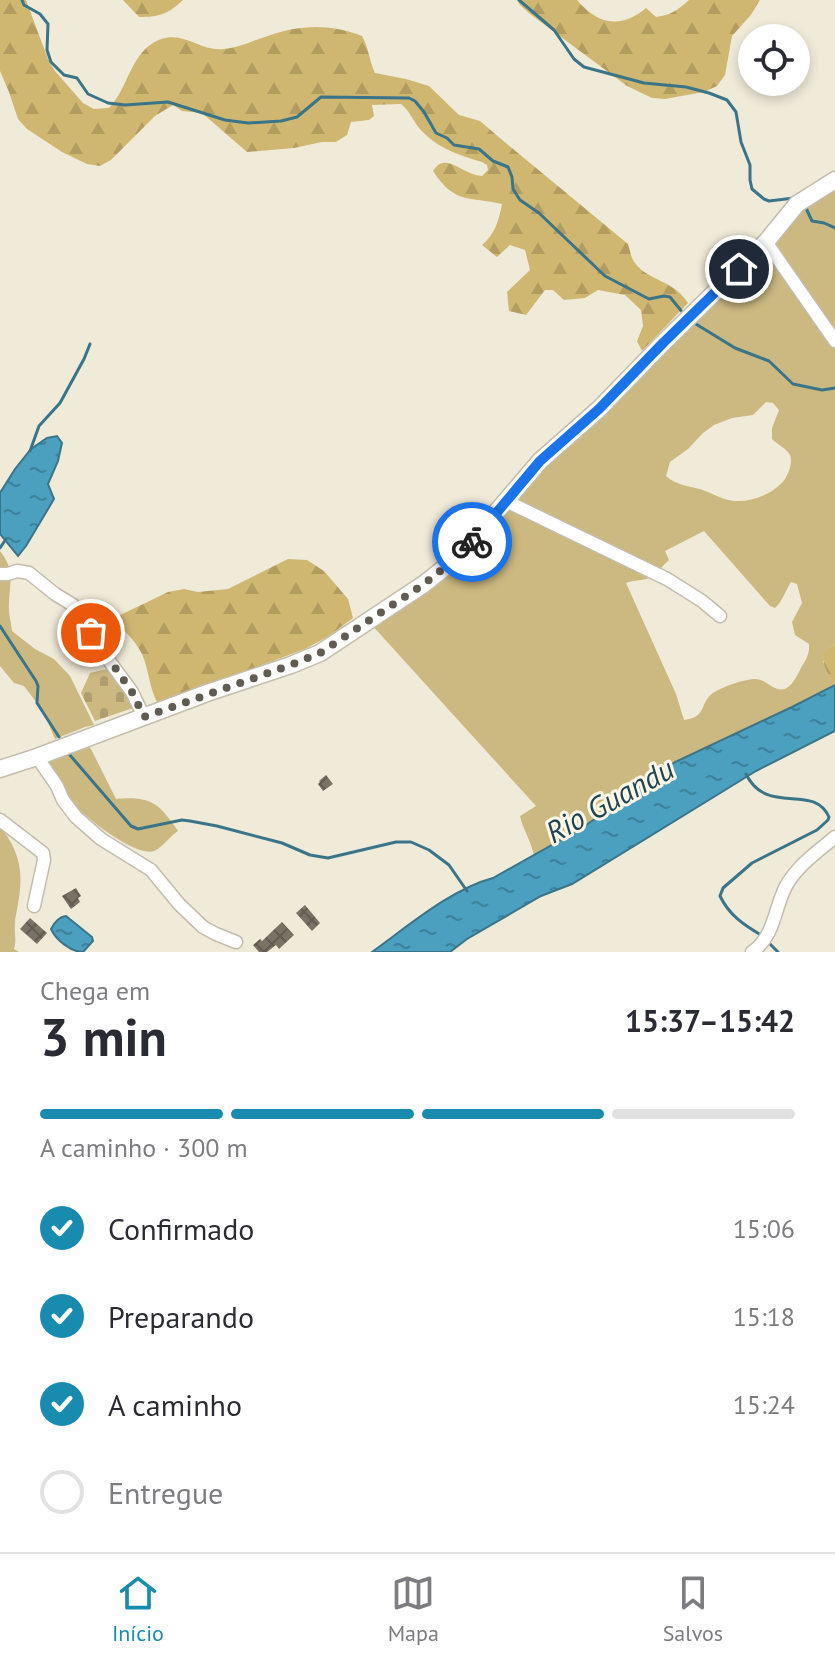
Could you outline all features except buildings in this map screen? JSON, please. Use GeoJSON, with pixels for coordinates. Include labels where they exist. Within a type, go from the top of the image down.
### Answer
{"type":"FeatureCollection","features":[{"type":"Feature","properties":{"kind":"main road"},"geometry":{"type":"LineString","coordinates":[[0,769],[320,653],[424,584],[458,557],[540,461],[599,409],[766,242],[797,204],[835,180]]}},
{"type":"Feature","properties":{"kind":"street"},"geometry":{"type":"LineString","coordinates":[[766,242],[835,341]]}},
{"type":"Feature","properties":{"kind":"street"},"geometry":{"type":"LineString","coordinates":[[506,501],[667,579],[720,616]]}},
{"type":"Feature","properties":{"kind":"street"},"geometry":{"type":"LineString","coordinates":[[0,574],[17,571],[29,573],[73,605],[132,692],[144,717]]}},
{"type":"Feature","properties":{"kind":"street"},"geometry":{"type":"LineString","coordinates":[[37,757],[76,817],[101,839],[151,870],[203,927],[236,942]]}},
{"type":"Feature","properties":{"kind":"street"},"geometry":{"type":"LineString","coordinates":[[0,820],[43,853],[34,906]]}},
{"type":"Feature","properties":{"kind":"street"},"geometry":{"type":"LineString","coordinates":[[752,952],[769,935],[787,885],[803,864],[835,837]]}},
{"type":"Feature","properties":{"kind":"green space"},"geometry":{"type":"Polygon","coordinates":[[[0,0],[26,0],[55,71],[83,103],[94,109],[109,108],[145,49],[163,38],[181,38],[206,47],[224,49],[301,28],[325,27],[362,36],[375,73],[429,86],[459,115],[480,121],[628,244],[632,259],[640,269],[676,290],[688,303],[642,351],[637,341],[643,326],[641,310],[625,295],[598,290],[585,298],[564,300],[553,290],[545,290],[526,315],[509,311],[507,292],[530,270],[525,250],[510,245],[497,257],[482,245],[496,226],[502,204],[456,194],[433,171],[438,165],[449,163],[482,176],[488,170],[487,165],[433,141],[401,104],[372,105],[374,116],[369,120],[351,122],[347,135],[336,142],[247,152],[202,113],[182,111],[173,105],[155,116],[111,160],[100,166],[87,164],[62,152],[27,129],[18,119],[0,71],[0,0]]]}},
{"type":"Feature","properties":{"kind":"green space"},"geometry":{"type":"Polygon","coordinates":[[[123,0],[183,0],[163,14],[139,17],[123,0]]]}},
{"type":"Feature","properties":{"kind":"green space"},"geometry":{"type":"Polygon","coordinates":[[[517,0],[577,0],[601,19],[619,21],[637,15],[646,8],[656,17],[666,15],[689,0],[760,0],[743,24],[738,24],[732,36],[725,75],[717,86],[704,92],[665,99],[652,98],[627,86],[517,0]]]}},
{"type":"Feature","properties":{"kind":"green space"},"geometry":{"type":"Polygon","coordinates":[[[835,190],[835,645],[829,648],[823,662],[835,685],[534,856],[520,816],[536,806],[370,623],[380,622],[461,568],[527,483],[773,249],[802,208],[835,190]],[[766,402],[753,415],[732,418],[703,433],[670,462],[666,476],[732,501],[756,498],[776,488],[786,476],[791,458],[772,439],[772,428],[779,410],[773,403],[766,402]],[[704,531],[665,551],[669,560],[653,576],[626,583],[676,694],[684,720],[701,712],[712,694],[736,683],[754,679],[781,690],[787,688],[808,656],[809,648],[809,644],[795,635],[792,622],[802,603],[797,584],[791,582],[778,605],[775,608],[770,606],[704,531]]]}},
{"type":"Feature","properties":{"kind":"green space"},"geometry":{"type":"Polygon","coordinates":[[[0,551],[10,570],[12,631],[54,659],[70,676],[94,725],[55,739],[43,711],[24,686],[14,683],[0,666],[0,551]]]}},
{"type":"Feature","properties":{"kind":"green space"},"geometry":{"type":"Polygon","coordinates":[[[288,559],[307,560],[324,571],[348,599],[353,618],[305,649],[158,704],[142,654],[112,619],[168,592],[228,589],[288,559]]]}},
{"type":"Feature","properties":{"kind":"green space"},"geometry":{"type":"Polygon","coordinates":[[[835,645],[835,685],[823,657],[828,648],[835,645]]]}},
{"type":"Feature","properties":{"kind":"green space"},"geometry":{"type":"Polygon","coordinates":[[[111,668],[133,708],[95,721],[81,693],[90,673],[111,668]]]}},
{"type":"Feature","properties":{"kind":"green space"},"geometry":{"type":"Polygon","coordinates":[[[85,741],[116,799],[153,803],[178,831],[154,851],[136,848],[112,836],[81,811],[62,789],[48,756],[85,741]]]}},
{"type":"Feature","properties":{"kind":"green space"},"geometry":{"type":"Polygon","coordinates":[[[0,826],[19,863],[20,893],[14,949],[19,952],[0,952],[0,826]]]}},
{"type":"Feature","properties":{"kind":"water"},"geometry":{"type":"Polygon","coordinates":[[[57,436],[62,443],[48,484],[54,499],[18,556],[0,534],[0,493],[31,449],[47,438],[57,436]]]}},
{"type":"Feature","properties":{"kind":"water"},"geometry":{"type":"Polygon","coordinates":[[[835,685],[835,731],[756,771],[572,884],[541,896],[450,952],[372,952],[445,900],[493,878],[582,828],[675,762],[835,685]]]}},
{"type":"Feature","properties":{"kind":"water"},"geometry":{"type":"Polygon","coordinates":[[[66,916],[92,937],[93,941],[83,952],[64,945],[51,929],[66,916]]]}},
{"type":"Feature","properties":{"kind":"waterway"},"geometry":{"type":"LineString","coordinates":[[22,0],[48,24],[47,50],[51,62],[64,75],[77,78],[88,94],[108,103],[168,102],[225,120],[248,123],[297,117],[321,97],[409,98],[424,112],[436,133],[454,145],[479,149],[493,161],[508,167],[513,189],[520,200],[539,213],[605,276],[649,299],[670,297],[683,313]]}},
{"type":"Feature","properties":{"kind":"waterway"},"geometry":{"type":"LineString","coordinates":[[519,0],[554,30],[574,59],[584,67],[644,83],[686,87],[727,100],[736,112],[741,142],[750,165],[752,189],[769,201],[794,198]]}},
{"type":"Feature","properties":{"kind":"waterway"},"geometry":{"type":"LineString","coordinates":[[805,206],[812,221],[835,228]]}},
{"type":"Feature","properties":{"kind":"waterway"},"geometry":{"type":"LineString","coordinates":[[691,321],[735,348],[769,361],[793,384],[822,390],[835,388]]}},
{"type":"Feature","properties":{"kind":"waterway"},"geometry":{"type":"LineString","coordinates":[[30,451],[39,426],[60,403],[90,344]]}},
{"type":"Feature","properties":{"kind":"waterway"},"geometry":{"type":"LineString","coordinates":[[0,548],[6,539]]}},
{"type":"Feature","properties":{"kind":"waterway"},"geometry":{"type":"LineString","coordinates":[[0,626],[36,681],[37,703],[59,737]]}},
{"type":"Feature","properties":{"kind":"waterway"},"geometry":{"type":"LineString","coordinates":[[69,754],[131,826],[138,829],[190,821],[282,843],[310,855],[328,858],[396,842],[411,842],[429,850],[449,865],[467,891]]}},
{"type":"Feature","properties":{"kind":"waterway"},"geometry":{"type":"LineString","coordinates":[[746,774],[755,787],[766,794],[812,802],[822,807],[829,817],[817,830],[752,863],[723,888],[720,896],[732,914],[761,935]]}},
{"type":"Feature","properties":{"kind":"waterway"},"geometry":{"type":"LineString","coordinates":[[770,944],[778,952]]}},
{"type":"Feature","properties":{"kind":"way so far"},"geometry":{"type":"LineString","coordinates":[[91,633],[132,692],[144,717],[320,653],[424,584],[472,542]]}},
{"type":"Feature","properties":{"kind":"route"},"geometry":{"type":"LineString","coordinates":[[472,542],[540,461],[599,409],[739,269]]}},
{"type":"Feature","properties":{"kind":"water label","name":"Rio Guandu"},"geometry":{"type":"Point","coordinates":[610,801]}}]}
